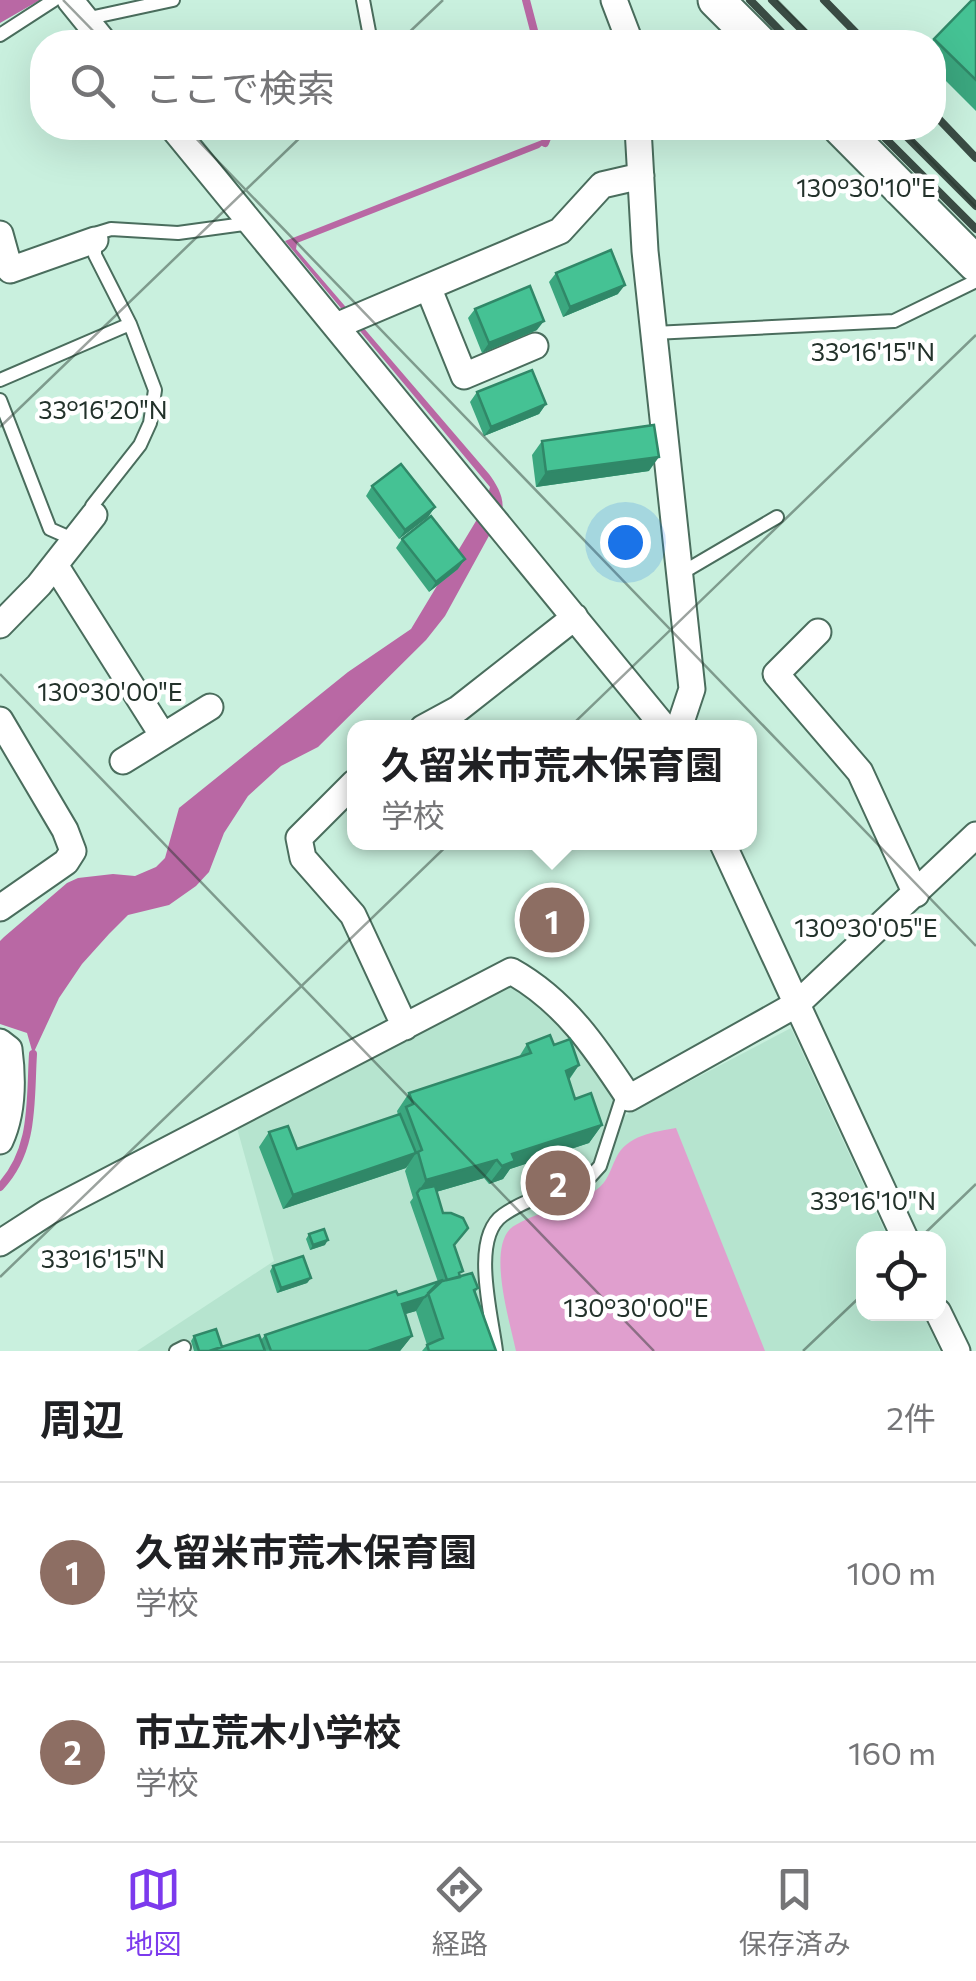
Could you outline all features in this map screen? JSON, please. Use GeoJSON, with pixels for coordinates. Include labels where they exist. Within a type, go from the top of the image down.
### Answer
{"type":"FeatureCollection","features":[{"type":"Feature","properties":{"kind":"main road"},"geometry":{"type":"LineString","coordinates":[[716,0],[746,30]]}},
{"type":"Feature","properties":{"kind":"main road"},"geometry":{"type":"LineString","coordinates":[[854,140],[976,264]]}},
{"type":"Feature","properties":{"kind":"street"},"geometry":{"type":"LineString","coordinates":[[614,0],[625,30]]}},
{"type":"Feature","properties":{"kind":"street"},"geometry":{"type":"LineString","coordinates":[[77,9],[94,30]]}},
{"type":"Feature","properties":{"kind":"street"},"geometry":{"type":"LineString","coordinates":[[183,140],[659,720]]}},
{"type":"Feature","properties":{"kind":"street"},"geometry":{"type":"LineString","coordinates":[[639,140],[654,333],[692,689],[681,720]]}},
{"type":"Feature","properties":{"kind":"street"},"geometry":{"type":"LineString","coordinates":[[336,326],[560,232],[602,185],[641,176]]}},
{"type":"Feature","properties":{"kind":"street"},"geometry":{"type":"LineString","coordinates":[[0,234],[10,270],[95,240]]}},
{"type":"Feature","properties":{"kind":"street"},"geometry":{"type":"LineString","coordinates":[[428,286],[464,376],[535,346]]}},
{"type":"Feature","properties":{"kind":"street"},"geometry":{"type":"LineString","coordinates":[[0,625],[94,515]]}},
{"type":"Feature","properties":{"kind":"street"},"geometry":{"type":"LineString","coordinates":[[55,565],[164,736]]}},
{"type":"Feature","properties":{"kind":"street"},"geometry":{"type":"LineString","coordinates":[[438,720],[458,709],[575,617]]}},
{"type":"Feature","properties":{"kind":"street"},"geometry":{"type":"LineString","coordinates":[[818,632],[776,674],[860,772],[916,894]]}},
{"type":"Feature","properties":{"kind":"street"},"geometry":{"type":"LineString","coordinates":[[123,761],[210,706]]}},
{"type":"Feature","properties":{"kind":"street"},"geometry":{"type":"LineString","coordinates":[[0,720],[65,830],[73,851],[66,862],[0,908]]}},
{"type":"Feature","properties":{"kind":"street"},"geometry":{"type":"LineString","coordinates":[[347,791],[299,838],[303,858],[352,915],[404,1027]]}},
{"type":"Feature","properties":{"kind":"street"},"geometry":{"type":"LineString","coordinates":[[0,1242],[48,1212],[511,971],[534,984],[582,1028],[629,1098],[797,1004],[976,835]]}},
{"type":"Feature","properties":{"kind":"street"},"geometry":{"type":"LineString","coordinates":[[726,850],[902,1231]]}},
{"type":"Feature","properties":{"kind":"street"},"geometry":{"type":"LineString","coordinates":[[0,1042],[10,1049],[13,1079],[0,1141]]}},
{"type":"Feature","properties":{"kind":"street"},"geometry":{"type":"LineString","coordinates":[[942,1321],[956,1351]]}},
{"type":"Feature","properties":{"kind":"lane"},"geometry":{"type":"LineString","coordinates":[[0,35],[54,0]]}},
{"type":"Feature","properties":{"kind":"lane"},"geometry":{"type":"LineString","coordinates":[[77,9],[173,0]]}},
{"type":"Feature","properties":{"kind":"lane"},"geometry":{"type":"LineString","coordinates":[[363,0],[369,30]]}},
{"type":"Feature","properties":{"kind":"lane"},"geometry":{"type":"LineString","coordinates":[[94,515],[92,506],[140,444],[150,423],[155,390],[130,324],[96,255],[98,233],[111,229],[178,234],[251,224]]}},
{"type":"Feature","properties":{"kind":"lane"},"geometry":{"type":"LineString","coordinates":[[654,333],[884,323],[976,282]]}},
{"type":"Feature","properties":{"kind":"lane"},"geometry":{"type":"LineString","coordinates":[[0,380],[130,324]]}},
{"type":"Feature","properties":{"kind":"lane"},"geometry":{"type":"LineString","coordinates":[[0,400],[50,529],[75,540]]}},
{"type":"Feature","properties":{"kind":"lane"},"geometry":{"type":"LineString","coordinates":[[680,575],[777,517]]}},
{"type":"Feature","properties":{"kind":"lane"},"geometry":{"type":"LineString","coordinates":[[496,1351],[484,1254],[489,1228],[503,1214],[590,1177],[600,1166],[624,1092]]}},
{"type":"Feature","properties":{"kind":"shaded area"},"geometry":{"type":"Polygon","coordinates":[[[0,0],[40,0],[0,23],[0,0]]]}},
{"type":"Feature","properties":{"kind":"shaded area"},"geometry":{"type":"Polygon","coordinates":[[[542,140],[545,143],[539,148],[297,243],[296,249],[489,474],[501,497],[502,512],[445,616],[426,640],[318,747],[281,766],[248,796],[224,833],[209,872],[196,886],[169,905],[128,915],[109,934],[59,998],[33,1054],[27,1033],[0,1024],[0,941],[67,883],[113,874],[135,876],[156,867],[165,858],[179,808],[348,672],[411,629],[479,516],[489,491],[490,487],[285,241],[542,140]]]}},
{"type":"Feature","properties":{"kind":"shaded area"},"geometry":{"type":"Polygon","coordinates":[[[514,983],[585,1054],[611,1088],[622,1117],[791,1028],[885,1231],[856,1231],[856,1321],[926,1321],[940,1351],[137,1351],[274,1261],[237,1128],[514,983]]]}},
{"type":"Feature","properties":{"kind":"shaded area"},"geometry":{"type":"Polygon","coordinates":[[[676,1128],[765,1351],[516,1351],[501,1270],[504,1240],[510,1229],[596,1190],[606,1180],[621,1150],[634,1139],[676,1128]]]}},
{"type":"Feature","properties":{"kind":"building"},"geometry":{"type":"Polygon","coordinates":[[[976,0],[976,80],[946,51],[946,30],[943,30],[976,0]]]}},
{"type":"Feature","properties":{"kind":"building"},"geometry":{"type":"Polygon","coordinates":[[[611,250],[625,285],[570,307],[556,273],[611,250]]]}},
{"type":"Feature","properties":{"kind":"building"},"geometry":{"type":"Polygon","coordinates":[[[530,286],[544,321],[489,343],[475,309],[530,286]]]}},
{"type":"Feature","properties":{"kind":"building"},"geometry":{"type":"Polygon","coordinates":[[[532,370],[546,404],[491,427],[477,392],[532,370]]]}},
{"type":"Feature","properties":{"kind":"building"},"geometry":{"type":"Polygon","coordinates":[[[654,425],[659,457],[546,472],[542,441],[654,425]]]}},
{"type":"Feature","properties":{"kind":"building"},"geometry":{"type":"Polygon","coordinates":[[[401,464],[435,507],[405,530],[372,486],[401,464]]]}},
{"type":"Feature","properties":{"kind":"building"},"geometry":{"type":"Polygon","coordinates":[[[431,516],[465,559],[436,582],[402,539],[431,516]]]}},
{"type":"Feature","properties":{"kind":"building"},"geometry":{"type":"Polygon","coordinates":[[[550,1035],[554,1045],[570,1039],[579,1065],[566,1071],[575,1099],[591,1093],[602,1125],[512,1154],[515,1161],[502,1166],[497,1160],[426,1180],[418,1152],[422,1150],[406,1107],[413,1104],[409,1093],[531,1053],[527,1044],[550,1035]]]}},
{"type":"Feature","properties":{"kind":"building"},"geometry":{"type":"Polygon","coordinates":[[[400,1114],[416,1153],[293,1195],[269,1132],[288,1126],[297,1149],[400,1114]]]}},
{"type":"Feature","properties":{"kind":"building"},"geometry":{"type":"Polygon","coordinates":[[[435,1186],[443,1213],[463,1218],[468,1228],[454,1245],[463,1271],[460,1277],[447,1280],[417,1193],[435,1186]]]}},
{"type":"Feature","properties":{"kind":"building"},"geometry":{"type":"Polygon","coordinates":[[[324,1229],[328,1240],[313,1245],[309,1234],[324,1229]]]}},
{"type":"Feature","properties":{"kind":"building"},"geometry":{"type":"Polygon","coordinates":[[[303,1256],[311,1278],[281,1288],[273,1266],[303,1256]]]}},
{"type":"Feature","properties":{"kind":"building"},"geometry":{"type":"Polygon","coordinates":[[[472,1273],[478,1288],[474,1290],[496,1351],[429,1351],[427,1345],[443,1338],[428,1293],[439,1282],[472,1273]]]}},
{"type":"Feature","properties":{"kind":"building"},"geometry":{"type":"Polygon","coordinates":[[[443,1280],[425,1297],[402,1304],[412,1336],[368,1351],[271,1351],[265,1335],[396,1291],[398,1295],[443,1280]]]}},
{"type":"Feature","properties":{"kind":"building"},"geometry":{"type":"Polygon","coordinates":[[[216,1329],[222,1347],[199,1351],[194,1336],[216,1329]]]}},
{"type":"Feature","properties":{"kind":"building"},"geometry":{"type":"Polygon","coordinates":[[[259,1335],[265,1351],[209,1351],[259,1335]]]}},
{"type":"Feature","properties":{"kind":"waterway"},"geometry":{"type":"LineString","coordinates":[[526,0],[534,30]]}},
{"type":"Feature","properties":{"kind":"waterway"},"geometry":{"type":"LineString","coordinates":[[0,1187],[20,1157],[25,1141],[33,1054]]}},
{"type":"Feature","properties":{"kind":"railway"},"geometry":{"type":"LineString","coordinates":[[750,0],[779,30]]}},
{"type":"Feature","properties":{"kind":"railway"},"geometry":{"type":"LineString","coordinates":[[772,0],[802,30]]}},
{"type":"Feature","properties":{"kind":"railway"},"geometry":{"type":"LineString","coordinates":[[824,0],[853,30]]}},
{"type":"Feature","properties":{"kind":"railway"},"geometry":{"type":"LineString","coordinates":[[946,127],[976,158]]}},
{"type":"Feature","properties":{"kind":"railway"},"geometry":{"type":"LineString","coordinates":[[887,140],[976,229]]}},
{"type":"Feature","properties":{"kind":"railway"},"geometry":{"type":"LineString","coordinates":[[910,140],[976,206]]}},
{"type":"Feature","properties":{"kind":"place","name":"久留米市荒木保育園"},"geometry":{"type":"Point","coordinates":[552,920]}},
{"type":"Feature","properties":{"kind":"place","name":"市立荒木小学校"},"geometry":{"type":"Point","coordinates":[558,1183]}}]}
